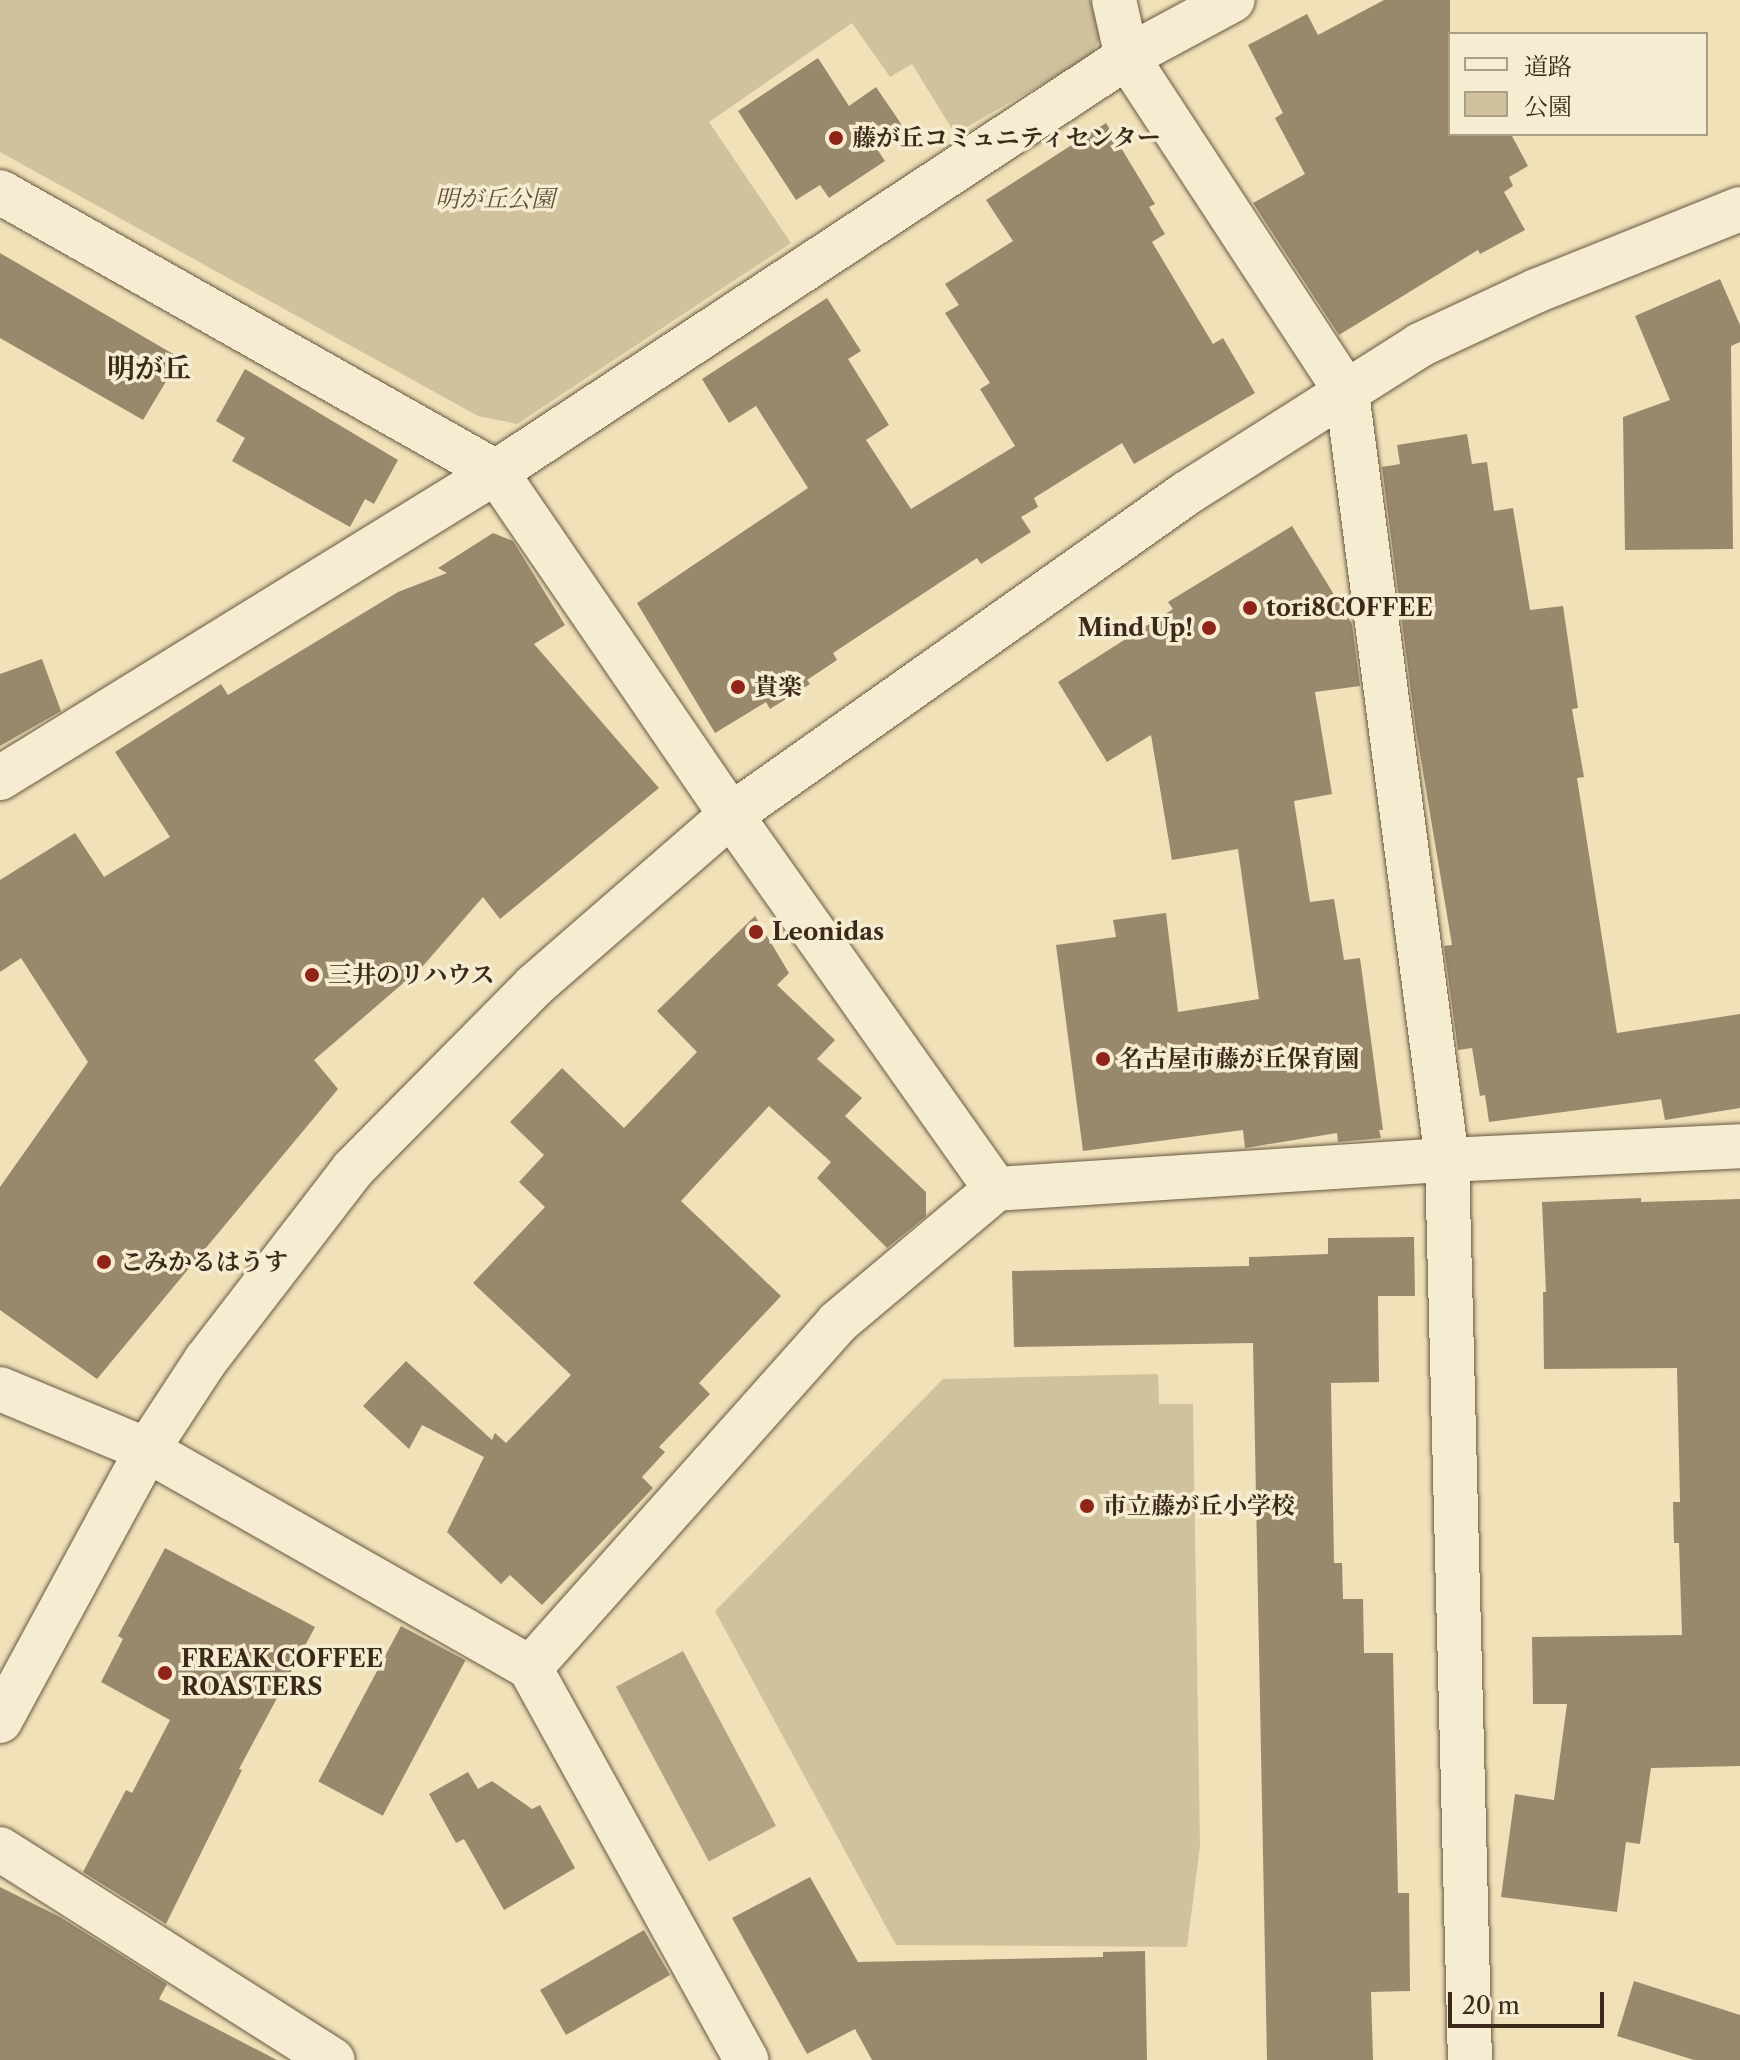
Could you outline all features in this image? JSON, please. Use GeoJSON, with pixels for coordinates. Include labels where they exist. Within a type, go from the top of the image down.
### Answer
{"type":"FeatureCollection","features":[{"type":"Feature","properties":{"kind":"street"},"geometry":{"type":"LineString","coordinates":[[1114,0],[1127,57],[1347,393],[1447,1160],[1470,2060]]}},
{"type":"Feature","properties":{"kind":"street"},"geometry":{"type":"LineString","coordinates":[[0,778],[496,472],[1127,57],[1233,0]]}},
{"type":"Feature","properties":{"kind":"street"},"geometry":{"type":"LineString","coordinates":[[0,192],[496,472],[731,815],[996,1189]]}},
{"type":"Feature","properties":{"kind":"street"},"geometry":{"type":"LineString","coordinates":[[0,1721],[147,1450],[206,1360],[353,1169],[534,986],[731,815],[1187,493],[1420,345],[1536,291],[1740,209]]}},
{"type":"Feature","properties":{"kind":"street"},"geometry":{"type":"LineString","coordinates":[[530,1668],[837,1323],[996,1189],[1447,1160],[1740,1146]]}},
{"type":"Feature","properties":{"kind":"street"},"geometry":{"type":"LineString","coordinates":[[0,1389],[147,1450],[530,1668],[746,2060]]}},
{"type":"Feature","properties":{"kind":"street"},"geometry":{"type":"LineString","coordinates":[[0,1849],[333,2060]]}},
{"type":"Feature","properties":{"kind":"green space","name":"明が丘公園"},"geometry":{"type":"Polygon","coordinates":[[[0,0],[1094,0],[1102,34],[1091,56],[955,134],[912,64],[890,77],[852,23],[709,122],[791,243],[517,424],[478,416],[0,152],[0,0]]]}},
{"type":"Feature","properties":{"kind":"green space"},"geometry":{"type":"Polygon","coordinates":[[[1158,1374],[1159,1404],[1193,1404],[1200,1846],[1187,1947],[896,1945],[715,1611],[943,1379],[1158,1374]]]}},
{"type":"Feature","properties":{"kind":"shaded area"},"geometry":{"type":"Polygon","coordinates":[[[683,1651],[776,1826],[709,1862],[616,1687],[683,1651]]]}},
{"type":"Feature","properties":{"kind":"building"},"geometry":{"type":"Polygon","coordinates":[[[1384,0],[1450,0],[1448,136],[1512,136],[1528,166],[1509,177],[1513,186],[1504,192],[1525,230],[1480,254],[1478,250],[1339,335],[1253,203],[1305,174],[1275,118],[1283,113],[1248,45],[1307,14],[1318,35],[1384,0]]]}},
{"type":"Feature","properties":{"kind":"building"},"geometry":{"type":"Polygon","coordinates":[[[818,58],[849,106],[876,87],[906,131],[877,149],[885,161],[829,198],[820,185],[796,200],[738,111],[818,58]]]}},
{"type":"Feature","properties":{"kind":"building"},"geometry":{"type":"Polygon","coordinates":[[[1106,123],[1155,204],[1149,207],[1165,234],[1152,242],[1213,344],[1223,338],[1255,393],[1134,464],[1122,443],[1034,498],[1038,507],[1021,517],[1031,532],[981,564],[977,558],[833,653],[837,660],[807,680],[810,684],[770,709],[766,702],[715,733],[637,603],[808,488],[756,406],[729,423],[702,379],[827,298],[861,351],[848,359],[889,425],[866,440],[911,509],[1015,446],[980,389],[990,383],[945,313],[959,305],[945,284],[1013,241],[986,200],[1106,123]]]}},
{"type":"Feature","properties":{"kind":"building"},"geometry":{"type":"Polygon","coordinates":[[[0,253],[180,358],[143,420],[0,338],[0,253]]]}},
{"type":"Feature","properties":{"kind":"building"},"geometry":{"type":"Polygon","coordinates":[[[1720,279],[1740,325],[1740,342],[1731,346],[1733,549],[1625,550],[1623,417],[1670,400],[1635,316],[1720,279]]]}},
{"type":"Feature","properties":{"kind":"building"},"geometry":{"type":"Polygon","coordinates":[[[245,369],[398,460],[374,504],[365,499],[350,527],[232,461],[245,438],[216,421],[245,369]]]}},
{"type":"Feature","properties":{"kind":"building"},"geometry":{"type":"Polygon","coordinates":[[[1467,434],[1472,464],[1487,462],[1494,511],[1513,508],[1530,610],[1563,606],[1578,708],[1572,709],[1584,777],[1577,778],[1617,1033],[1740,1014],[1740,1108],[1665,1120],[1661,1099],[1489,1122],[1485,1095],[1480,1096],[1472,1048],[1458,1050],[1444,946],[1452,945],[1416,730],[1382,467],[1400,464],[1397,445],[1467,434]]]}},
{"type":"Feature","properties":{"kind":"building"},"geometry":{"type":"Polygon","coordinates":[[[1292,526],[1352,624],[1360,686],[1315,692],[1332,794],[1294,801],[1310,902],[1334,899],[1344,960],[1360,958],[1383,1130],[1379,1130],[1381,1138],[1338,1142],[1337,1133],[1245,1148],[1243,1130],[1083,1151],[1056,945],[1116,937],[1113,920],[1166,913],[1178,1012],[1259,999],[1238,849],[1172,860],[1151,735],[1107,762],[1058,682],[1173,609],[1168,602],[1292,526]]]}},
{"type":"Feature","properties":{"kind":"building"},"geometry":{"type":"Polygon","coordinates":[[[493,533],[513,541],[565,625],[534,644],[659,788],[500,919],[483,897],[422,967],[314,1060],[338,1089],[97,1379],[0,1310],[0,1187],[88,1062],[21,958],[0,972],[0,880],[75,833],[104,877],[170,837],[115,752],[221,684],[228,695],[398,592],[447,573],[438,568],[493,533]]]}},
{"type":"Feature","properties":{"kind":"building"},"geometry":{"type":"Polygon","coordinates":[[[42,659],[61,711],[0,746],[0,674],[42,659]]]}},
{"type":"Feature","properties":{"kind":"building"},"geometry":{"type":"Polygon","coordinates":[[[755,916],[789,973],[777,985],[835,1040],[817,1059],[862,1098],[845,1116],[926,1192],[926,1216],[887,1248],[817,1178],[831,1162],[769,1106],[681,1201],[781,1296],[699,1383],[710,1394],[659,1447],[665,1452],[642,1477],[653,1488],[542,1605],[510,1575],[501,1584],[447,1532],[484,1457],[422,1425],[409,1449],[363,1406],[406,1361],[492,1440],[495,1433],[506,1443],[571,1375],[473,1283],[545,1207],[519,1182],[544,1155],[510,1122],[562,1068],[624,1128],[697,1052],[657,1011],[755,916]]]}},
{"type":"Feature","properties":{"kind":"building"},"geometry":{"type":"Polygon","coordinates":[[[1641,1198],[1641,1202],[1740,1199],[1740,1766],[1651,1768],[1640,1844],[1626,1842],[1617,1912],[1501,1897],[1515,1794],[1554,1800],[1567,1704],[1533,1704],[1532,1637],[1682,1635],[1679,1543],[1674,1543],[1673,1502],[1680,1502],[1677,1368],[1544,1369],[1543,1292],[1546,1292],[1542,1202],[1641,1198]]]}},
{"type":"Feature","properties":{"kind":"building"},"geometry":{"type":"Polygon","coordinates":[[[1414,1237],[1415,1296],[1378,1296],[1379,1382],[1331,1383],[1334,1563],[1342,1563],[1343,1599],[1363,1599],[1364,1653],[1393,1653],[1398,1893],[1409,1893],[1410,1991],[1371,1992],[1373,2060],[1267,2060],[1253,1343],[1014,1347],[1012,1271],[1249,1266],[1249,1257],[1328,1254],[1328,1238],[1414,1237]]]}},
{"type":"Feature","properties":{"kind":"building"},"geometry":{"type":"Polygon","coordinates":[[[165,1548],[315,1627],[239,1769],[242,1770],[166,1924],[83,1872],[126,1790],[132,1793],[170,1720],[101,1682],[123,1639],[118,1636],[165,1548]]]}},
{"type":"Feature","properties":{"kind":"building"},"geometry":{"type":"Polygon","coordinates":[[[401,1626],[465,1660],[383,1816],[318,1781],[401,1626]]]}},
{"type":"Feature","properties":{"kind":"building"},"geometry":{"type":"Polygon","coordinates":[[[468,1772],[478,1789],[492,1781],[532,1809],[540,1805],[575,1868],[504,1910],[464,1839],[456,1843],[429,1794],[468,1772]]]}},
{"type":"Feature","properties":{"kind":"building"},"geometry":{"type":"Polygon","coordinates":[[[810,1877],[858,1962],[1103,1957],[1103,1952],[1145,1951],[1147,2060],[872,2060],[855,2029],[807,2054],[732,1918],[810,1877]]]}},
{"type":"Feature","properties":{"kind":"building"},"geometry":{"type":"Polygon","coordinates":[[[0,1887],[60,1917],[167,1984],[159,1999],[277,2060],[0,2060],[0,1887]]]}},
{"type":"Feature","properties":{"kind":"building"},"geometry":{"type":"Polygon","coordinates":[[[644,1930],[670,1975],[566,2035],[540,1990],[644,1930]]]}},
{"type":"Feature","properties":{"kind":"building"},"geometry":{"type":"Polygon","coordinates":[[[1634,1981],[1740,2015],[1740,2060],[1694,2060],[1617,2036],[1634,1981]]]}},
{"type":"Feature","properties":{"kind":"place","name":"藤が丘コミュニティセンター"},"geometry":{"type":"Point","coordinates":[836,138]}},
{"type":"Feature","properties":{"kind":"place","name":"tori8COFFEE"},"geometry":{"type":"Point","coordinates":[1250,608]}},
{"type":"Feature","properties":{"kind":"place","name":"Mind Up!"},"geometry":{"type":"Point","coordinates":[1209,628]}},
{"type":"Feature","properties":{"kind":"place","name":"貴楽"},"geometry":{"type":"Point","coordinates":[738,687]}},
{"type":"Feature","properties":{"kind":"place","name":"Leonidas"},"geometry":{"type":"Point","coordinates":[756,932]}},
{"type":"Feature","properties":{"kind":"place","name":"三井のリハウス"},"geometry":{"type":"Point","coordinates":[312,975]}},
{"type":"Feature","properties":{"kind":"place","name":"名古屋市藤が丘保育園"},"geometry":{"type":"Point","coordinates":[1103,1059]}},
{"type":"Feature","properties":{"kind":"place","name":"こみかるはうす"},"geometry":{"type":"Point","coordinates":[104,1262]}},
{"type":"Feature","properties":{"kind":"place","name":"市立藤が丘小学校"},"geometry":{"type":"Point","coordinates":[1087,1506]}},
{"type":"Feature","properties":{"kind":"place","name":"FREAK COFFEE ROASTERS"},"geometry":{"type":"Point","coordinates":[165,1673]}},
{"type":"Feature","properties":{"kind":"district","name":"明が丘"},"geometry":{"type":"Point","coordinates":[149,368]}}]}
